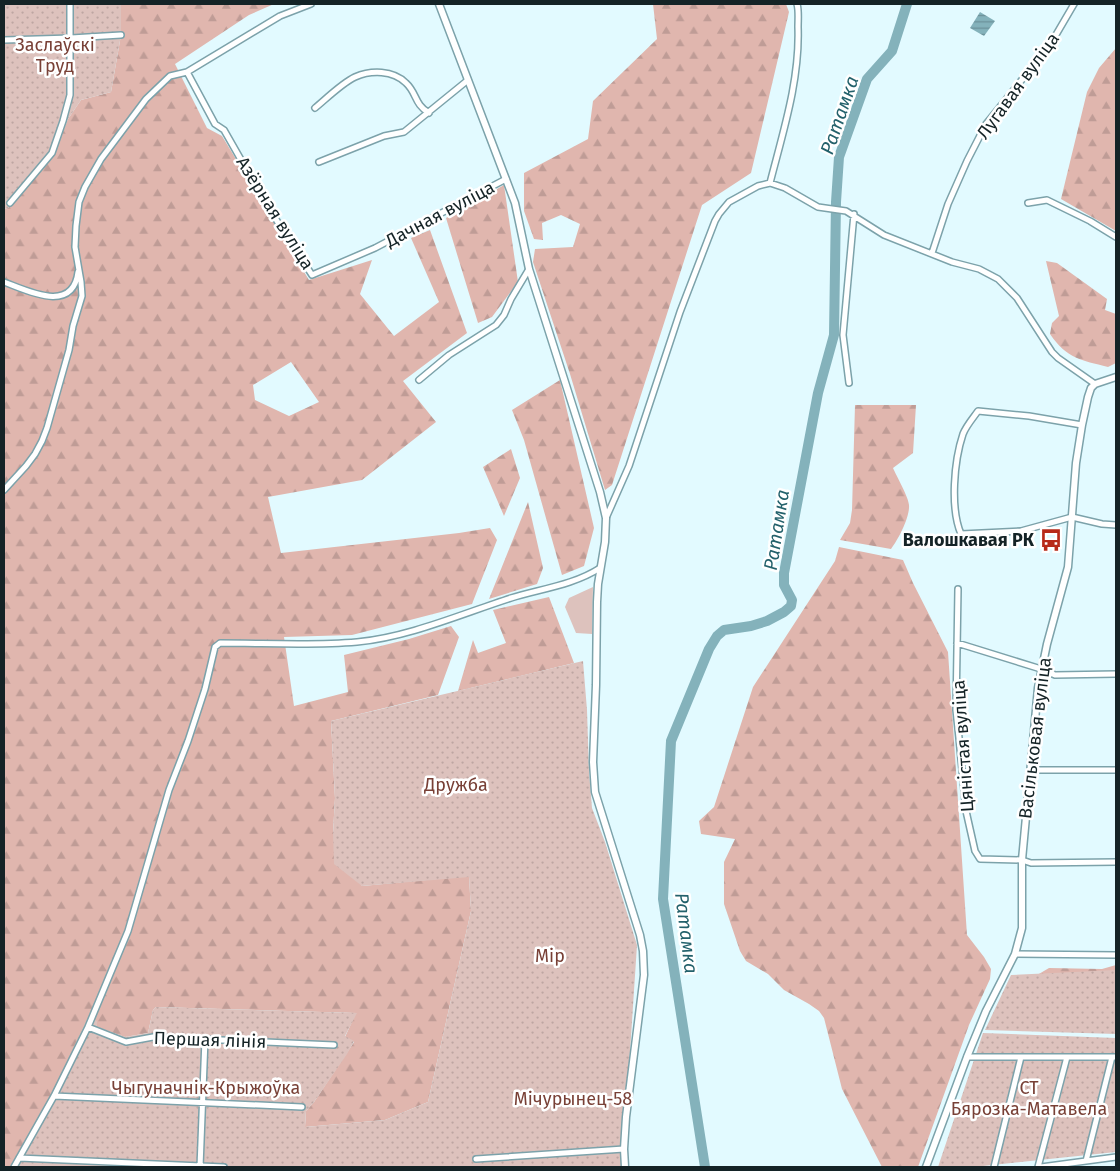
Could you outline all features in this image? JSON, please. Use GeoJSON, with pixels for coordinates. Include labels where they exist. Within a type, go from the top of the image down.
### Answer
{"type":"FeatureCollection","features":[{"type":"Feature","properties":{"kind":"street"},"geometry":{"type":"LineString","coordinates":[[10,203],[52,153],[70,95],[70,4]]}},
{"type":"Feature","properties":{"kind":"street"},"geometry":{"type":"LineString","coordinates":[[4,490],[35,454],[47,428],[69,350],[73,326],[82,296],[75,247],[79,202],[92,173],[134,113],[170,76],[187,72],[280,16],[311,4]]}},
{"type":"Feature","properties":{"kind":"street"},"geometry":{"type":"LineString","coordinates":[[439,4],[515,203],[529,269],[600,492],[606,518],[605,542],[600,568],[597,602],[593,774],[596,792],[640,935],[644,962],[626,1117],[623,1150],[625,1167]]}},
{"type":"Feature","properties":{"kind":"street","name":"Лугавая вуліца"},"geometry":{"type":"LineString","coordinates":[[932,253],[948,204],[983,131],[1050,45],[1074,4]]}},
{"type":"Feature","properties":{"kind":"street"},"geometry":{"type":"LineString","coordinates":[[770,183],[787,119],[797,63],[797,5]]}},
{"type":"Feature","properties":{"kind":"street"},"geometry":{"type":"LineString","coordinates":[[4,40],[121,34]]}},
{"type":"Feature","properties":{"kind":"street","name":"Азёрная вуліца"},"geometry":{"type":"LineString","coordinates":[[187,72],[215,124],[224,130],[268,207],[312,276],[375,248]]}},
{"type":"Feature","properties":{"kind":"street"},"geometry":{"type":"LineString","coordinates":[[315,108],[353,78],[373,72],[396,76],[405,81],[420,106],[429,113]]}},
{"type":"Feature","properties":{"kind":"street"},"geometry":{"type":"LineString","coordinates":[[319,162],[384,136],[404,132],[468,80]]}},
{"type":"Feature","properties":{"kind":"street","name":"Дачная вуліца"},"geometry":{"type":"LineString","coordinates":[[375,248],[506,179]]}},
{"type":"Feature","properties":{"kind":"street"},"geometry":{"type":"LineString","coordinates":[[606,518],[629,466],[680,312],[715,221],[729,202],[758,186],[770,183],[785,188],[812,205],[854,214],[884,235],[952,262],[979,269],[998,279],[1017,298],[1052,352],[1058,358],[1098,383],[1116,377]]}},
{"type":"Feature","properties":{"kind":"street"},"geometry":{"type":"LineString","coordinates":[[1028,202],[1047,200],[1116,236]]}},
{"type":"Feature","properties":{"kind":"street"},"geometry":{"type":"LineString","coordinates":[[849,383],[843,335],[854,214]]}},
{"type":"Feature","properties":{"kind":"street"},"geometry":{"type":"LineString","coordinates":[[4,282],[53,297],[68,293],[74,287],[78,269]]}},
{"type":"Feature","properties":{"kind":"street"},"geometry":{"type":"LineString","coordinates":[[419,380],[448,355],[496,325],[504,315],[529,269]]}},
{"type":"Feature","properties":{"kind":"street","name":"Васільковая вуліца"},"geometry":{"type":"LineString","coordinates":[[926,1167],[986,1011],[1015,954],[1022,928],[1022,860],[1041,669],[1068,567],[1076,463],[1082,426],[1091,388],[1098,383]]}},
{"type":"Feature","properties":{"kind":"street"},"geometry":{"type":"LineString","coordinates":[[1082,426],[1029,416],[978,411],[964,432],[956,462],[954,498],[957,524],[962,534],[1021,531],[1072,517],[1102,524],[1116,524]]}},
{"type":"Feature","properties":{"kind":"street"},"geometry":{"type":"LineString","coordinates":[[14,1167],[54,1096],[88,1028],[128,932],[169,790],[205,689],[215,648],[220,643],[304,644],[358,642],[390,636],[416,630],[466,612],[550,588],[587,576],[600,568]]}},
{"type":"Feature","properties":{"kind":"street","name":"Цяністая вуліца"},"geometry":{"type":"LineString","coordinates":[[958,589],[956,710],[966,811],[975,851],[980,859],[1022,860]]}},
{"type":"Feature","properties":{"kind":"street"},"geometry":{"type":"LineString","coordinates":[[957,643],[1055,675],[1116,674]]}},
{"type":"Feature","properties":{"kind":"street"},"geometry":{"type":"LineString","coordinates":[[1032,770],[1116,770]]}},
{"type":"Feature","properties":{"kind":"street"},"geometry":{"type":"LineString","coordinates":[[1022,860],[1031,863],[1116,862]]}},
{"type":"Feature","properties":{"kind":"street"},"geometry":{"type":"LineString","coordinates":[[1015,954],[1116,955]]}},
{"type":"Feature","properties":{"kind":"street","name":"Першая лінія"},"geometry":{"type":"LineString","coordinates":[[88,1028],[126,1042],[152,1037],[334,1045]]}},
{"type":"Feature","properties":{"kind":"street"},"geometry":{"type":"LineString","coordinates":[[200,1167],[205,1039]]}},
{"type":"Feature","properties":{"kind":"street"},"geometry":{"type":"LineString","coordinates":[[967,1057],[1114,1057],[1086,1161]]}},
{"type":"Feature","properties":{"kind":"street"},"geometry":{"type":"LineString","coordinates":[[994,1167],[1021,1057]]}},
{"type":"Feature","properties":{"kind":"street"},"geometry":{"type":"LineString","coordinates":[[1067,1057],[1039,1167],[1116,1157]]}},
{"type":"Feature","properties":{"kind":"street"},"geometry":{"type":"LineString","coordinates":[[54,1096],[302,1107]]}},
{"type":"Feature","properties":{"kind":"street"},"geometry":{"type":"LineString","coordinates":[[476,1159],[623,1150]]}},
{"type":"Feature","properties":{"kind":"street"},"geometry":{"type":"LineString","coordinates":[[20,1158],[224,1167]]}},
{"type":"Feature","properties":{"kind":"green space","name":"Заслаўскі Труд"},"geometry":{"type":"Polygon","coordinates":[[[4,4],[121,4],[121,35],[111,92],[81,100],[68,119],[54,155],[8,208],[4,209],[4,4]]]}},
{"type":"Feature","properties":{"kind":"green space"},"geometry":{"type":"Polygon","coordinates":[[[121,4],[274,4],[249,15],[175,64],[207,128],[222,136],[309,280],[372,260],[360,294],[394,336],[439,302],[411,238],[430,230],[467,333],[403,381],[436,422],[362,480],[268,497],[281,553],[490,528],[497,540],[472,604],[352,635],[284,637],[294,706],[348,692],[344,655],[409,639],[451,626],[459,637],[438,695],[331,721],[335,798],[333,833],[362,886],[469,876],[471,911],[428,1102],[385,1120],[305,1127],[306,1111],[354,1042],[345,1037],[356,1013],[156,1007],[153,1010],[148,1033],[125,1037],[97,1027],[51,1095],[11,1167],[4,1167],[4,209],[8,208],[54,155],[68,119],[81,100],[111,92],[121,35],[121,4]],[[291,362],[253,385],[255,400],[289,416],[319,402],[291,362]]]}},
{"type":"Feature","properties":{"kind":"green space"},"geometry":{"type":"Polygon","coordinates":[[[653,4],[786,4],[789,12],[751,173],[702,205],[612,485],[605,490],[570,374],[533,262],[535,249],[573,247],[580,224],[561,215],[542,223],[543,240],[534,239],[524,211],[524,173],[588,139],[593,101],[657,39],[653,4]]]}},
{"type":"Feature","properties":{"kind":"green space"},"geometry":{"type":"Polygon","coordinates":[[[1116,48],[1116,231],[1061,199],[1087,92],[1099,68],[1116,48]]]}},
{"type":"Feature","properties":{"kind":"green space"},"geometry":{"type":"Polygon","coordinates":[[[504,185],[518,282],[492,317],[478,323],[446,218],[504,185]]]}},
{"type":"Feature","properties":{"kind":"green space"},"geometry":{"type":"Polygon","coordinates":[[[1046,261],[1057,263],[1107,299],[1105,310],[1116,314],[1116,363],[1108,367],[1075,357],[1062,349],[1050,334],[1052,323],[1059,316],[1046,261]]]}},
{"type":"Feature","properties":{"kind":"green space"},"geometry":{"type":"Polygon","coordinates":[[[560,380],[594,528],[584,566],[562,575],[524,440],[512,410],[560,380]]]}},
{"type":"Feature","properties":{"kind":"green space"},"geometry":{"type":"Polygon","coordinates":[[[855,405],[916,405],[913,453],[893,468],[905,492],[909,510],[906,522],[891,549],[840,540],[850,523],[852,510],[855,405]]]}},
{"type":"Feature","properties":{"kind":"green space"},"geometry":{"type":"Polygon","coordinates":[[[511,449],[520,478],[504,516],[483,467],[511,449]]]}},
{"type":"Feature","properties":{"kind":"green space"},"geometry":{"type":"Polygon","coordinates":[[[528,502],[543,568],[537,584],[489,599],[528,502]]]}},
{"type":"Feature","properties":{"kind":"green space"},"geometry":{"type":"Polygon","coordinates":[[[839,547],[903,560],[948,652],[967,935],[991,969],[990,979],[969,1025],[918,1167],[882,1167],[842,1089],[824,1018],[819,1011],[784,990],[768,974],[746,961],[740,951],[724,904],[724,862],[735,839],[701,834],[699,821],[714,807],[753,687],[835,561],[839,547]]]}},
{"type":"Feature","properties":{"kind":"green space"},"geometry":{"type":"Polygon","coordinates":[[[593,587],[592,634],[576,633],[565,607],[569,598],[593,587]]]}},
{"type":"Feature","properties":{"kind":"green space"},"geometry":{"type":"Polygon","coordinates":[[[549,597],[574,663],[458,691],[473,640],[478,653],[506,643],[493,610],[549,597]]]}},
{"type":"Feature","properties":{"kind":"green space"},"geometry":{"type":"Polygon","coordinates":[[[583,661],[592,808],[605,842],[637,945],[621,1148],[622,1167],[11,1167],[51,1095],[87,1019],[92,1018],[97,1021],[97,1027],[125,1037],[148,1033],[153,1010],[156,1007],[357,1013],[345,1036],[354,1041],[347,1054],[306,1111],[305,1127],[385,1120],[428,1102],[471,911],[469,877],[362,886],[334,864],[335,798],[331,721],[583,661]]]}},
{"type":"Feature","properties":{"kind":"green space"},"geometry":{"type":"Polygon","coordinates":[[[1116,965],[1116,981],[1027,981],[1049,968],[1102,969],[1116,965]]]}},
{"type":"Feature","properties":{"kind":"green space"},"geometry":{"type":"Polygon","coordinates":[[[1116,970],[1116,1034],[985,1030],[1011,975],[1116,970]]]}},
{"type":"Feature","properties":{"kind":"green space","name":"СТ Бярозка-Матавела"},"geometry":{"type":"Polygon","coordinates":[[[983,1033],[1116,1038],[1116,1152],[974,1167],[938,1167],[983,1033]]]}},
{"type":"Feature","properties":{"kind":"water"},"geometry":{"type":"Polygon","coordinates":[[[980,12],[995,21],[984,36],[970,28],[980,12]]]}},
{"type":"Feature","properties":{"kind":"waterway","name":"Ратамка"},"geometry":{"type":"LineString","coordinates":[[705,1167],[663,899],[671,741],[709,649],[717,636],[724,630],[751,626],[767,621],[791,606],[792,600],[784,585],[784,573],[818,393],[834,335],[836,202],[839,157],[867,79],[892,51],[907,4]]}},
{"type":"Feature","properties":{"kind":"place","name":"Валошкавая РК"},"geometry":{"type":"Point","coordinates":[1051,540]}},
{"type":"Feature","properties":{"kind":"park label","name":"Дружба"},"geometry":{"type":"Point","coordinates":[456,785]}},
{"type":"Feature","properties":{"kind":"park label","name":"Мір"},"geometry":{"type":"Point","coordinates":[550,956]}},
{"type":"Feature","properties":{"kind":"park label","name":"Чыгуначнік-Крыжоўка"},"geometry":{"type":"Point","coordinates":[206,1088]}},
{"type":"Feature","properties":{"kind":"park label","name":"Мічурынец-58"},"geometry":{"type":"Point","coordinates":[573,1099]}}]}
